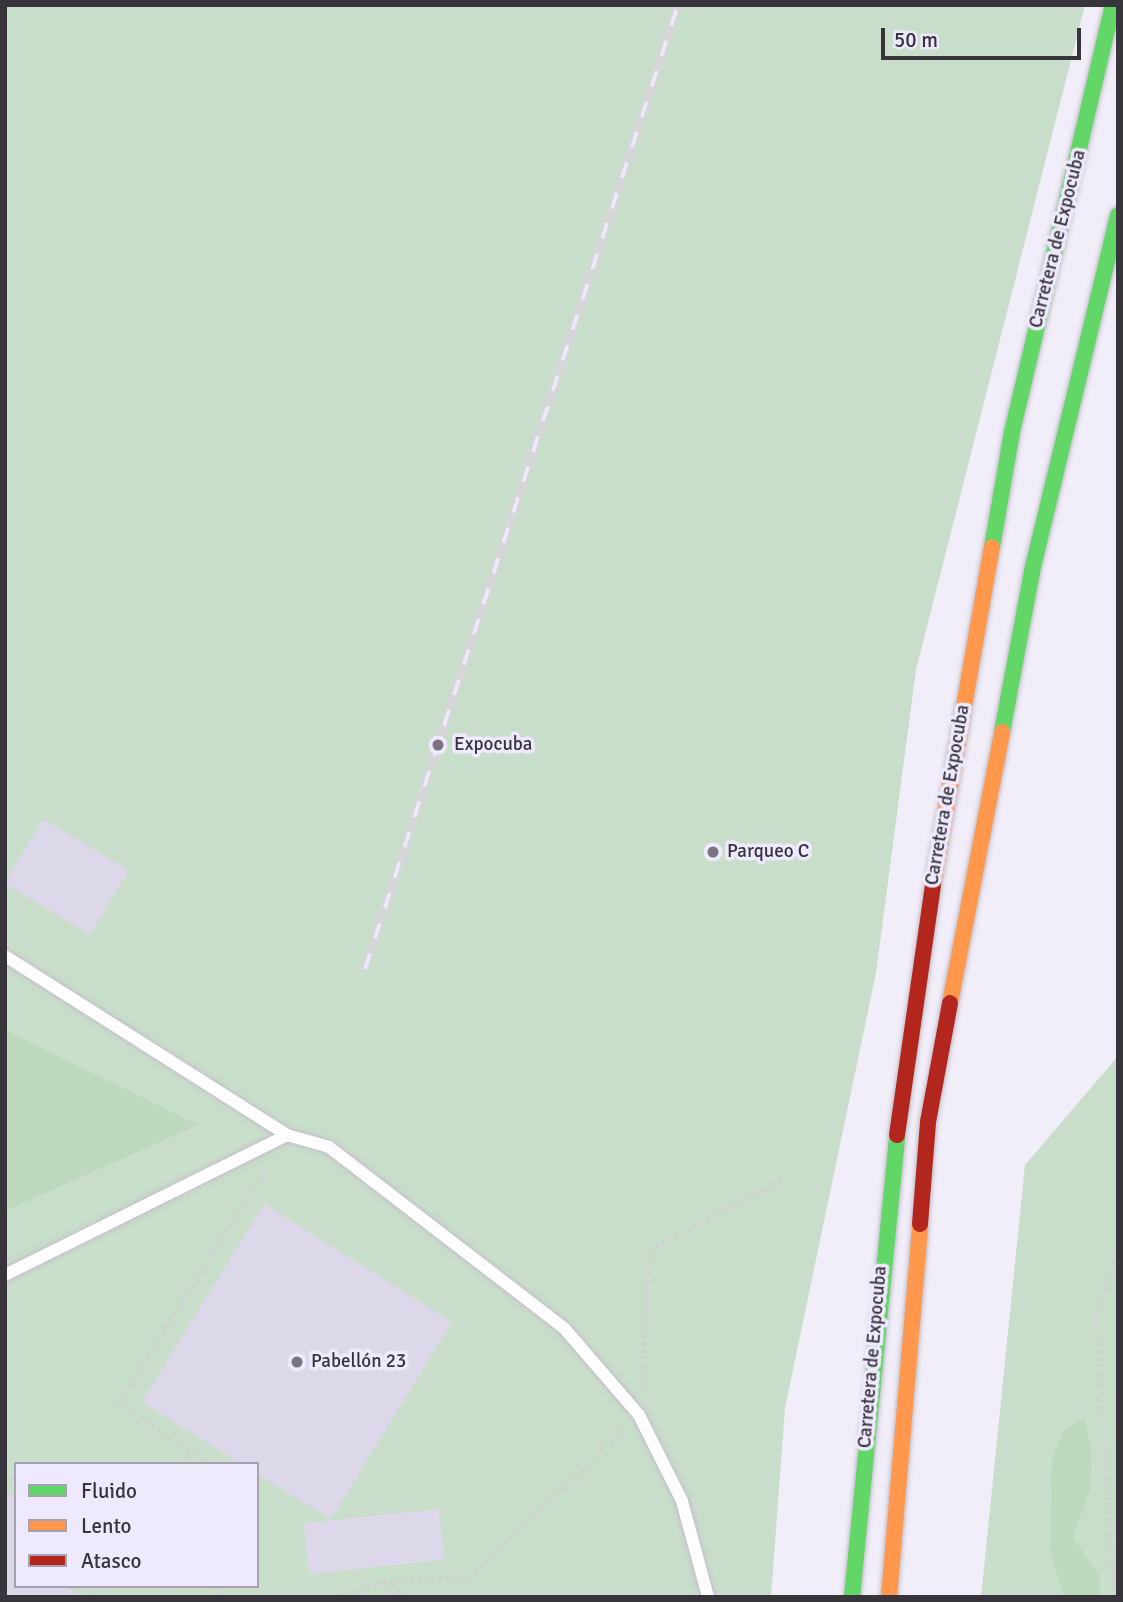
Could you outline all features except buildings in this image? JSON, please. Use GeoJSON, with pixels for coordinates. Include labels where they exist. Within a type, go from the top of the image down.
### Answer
{"type":"FeatureCollection","features":[{"type":"Feature","properties":{"kind":"main road","name":"Carretera de Expocuba"},"geometry":{"type":"LineString","coordinates":[[852,1597],[883,1253],[915,987],[1012,432],[1114,5]]}},
{"type":"Feature","properties":{"kind":"main road","name":"Carretera de Expocuba"},"geometry":{"type":"LineString","coordinates":[[888,1597],[928,1122],[1032,571],[1118,215]]}},
{"type":"Feature","properties":{"kind":"lane"},"geometry":{"type":"LineString","coordinates":[[5,956],[287,1135],[329,1147],[564,1328],[639,1415],[682,1500],[708,1597]]}},
{"type":"Feature","properties":{"kind":"lane"},"geometry":{"type":"LineString","coordinates":[[5,1275],[287,1135]]}},
{"type":"Feature","properties":{"kind":"path"},"geometry":{"type":"LineString","coordinates":[[209,1462],[118,1404],[287,1135]]}},
{"type":"Feature","properties":{"kind":"path"},"geometry":{"type":"LineString","coordinates":[[334,1597],[383,1583],[470,1577],[639,1415],[650,1249],[788,1176]]}},
{"type":"Feature","properties":{"kind":"path"},"geometry":{"type":"LineString","coordinates":[[1114,1597],[1096,1317],[1118,1247]]}},
{"type":"Feature","properties":{"kind":"path"},"geometry":{"type":"LineString","coordinates":[[181,1462],[190,1450]]}},
{"type":"Feature","properties":{"kind":"path"},"geometry":{"type":"LineString","coordinates":[[383,1583],[408,1597]]}},
{"type":"Feature","properties":{"kind":"green space"},"geometry":{"type":"Polygon","coordinates":[[[5,5],[1085,5],[916,670],[876,973],[785,1408],[771,1597],[5,1597],[5,5]]]}},
{"type":"Feature","properties":{"kind":"green space"},"geometry":{"type":"Polygon","coordinates":[[[5,1030],[198,1125],[5,1211],[5,1030]]]}},
{"type":"Feature","properties":{"kind":"green space"},"geometry":{"type":"Polygon","coordinates":[[[1118,1056],[1118,1597],[981,1597],[1025,1165],[1118,1056]]]}},
{"type":"Feature","properties":{"kind":"green space"},"geometry":{"type":"Polygon","coordinates":[[[1084,1418],[1092,1452],[1090,1489],[1073,1537],[1100,1577],[1100,1597],[1064,1597],[1050,1550],[1052,1457],[1064,1431],[1084,1418]]]}},
{"type":"Feature","properties":{"kind":"railway"},"geometry":{"type":"LineString","coordinates":[[365,969],[678,5]]}},
{"type":"Feature","properties":{"kind":"traffic: fast"},"geometry":{"type":"LineString","coordinates":[[992,547],[1012,432],[1113,5]]}},
{"type":"Feature","properties":{"kind":"traffic: fast"},"geometry":{"type":"LineString","coordinates":[[1002,732],[1032,571],[1118,215]]}},
{"type":"Feature","properties":{"kind":"traffic: fast"},"geometry":{"type":"LineString","coordinates":[[852,1597],[897,1135]]}},
{"type":"Feature","properties":{"kind":"traffic: slow"},"geometry":{"type":"LineString","coordinates":[[933,884],[992,547]]}},
{"type":"Feature","properties":{"kind":"traffic: slow"},"geometry":{"type":"LineString","coordinates":[[950,1003],[1002,732]]}},
{"type":"Feature","properties":{"kind":"traffic: slow"},"geometry":{"type":"LineString","coordinates":[[889,1597],[920,1224]]}},
{"type":"Feature","properties":{"kind":"traffic: jam"},"geometry":{"type":"LineString","coordinates":[[897,1135],[933,884]]}},
{"type":"Feature","properties":{"kind":"traffic: jam"},"geometry":{"type":"LineString","coordinates":[[920,1224],[928,1122],[950,1003]]}},
{"type":"Feature","properties":{"kind":"place","name":"Expocuba"},"geometry":{"type":"Point","coordinates":[438,745]}},
{"type":"Feature","properties":{"kind":"place","name":"Parqueo C"},"geometry":{"type":"Point","coordinates":[713,852]}},
{"type":"Feature","properties":{"kind":"place","name":"Pabellón 23"},"geometry":{"type":"Point","coordinates":[297,1362]}}]}
